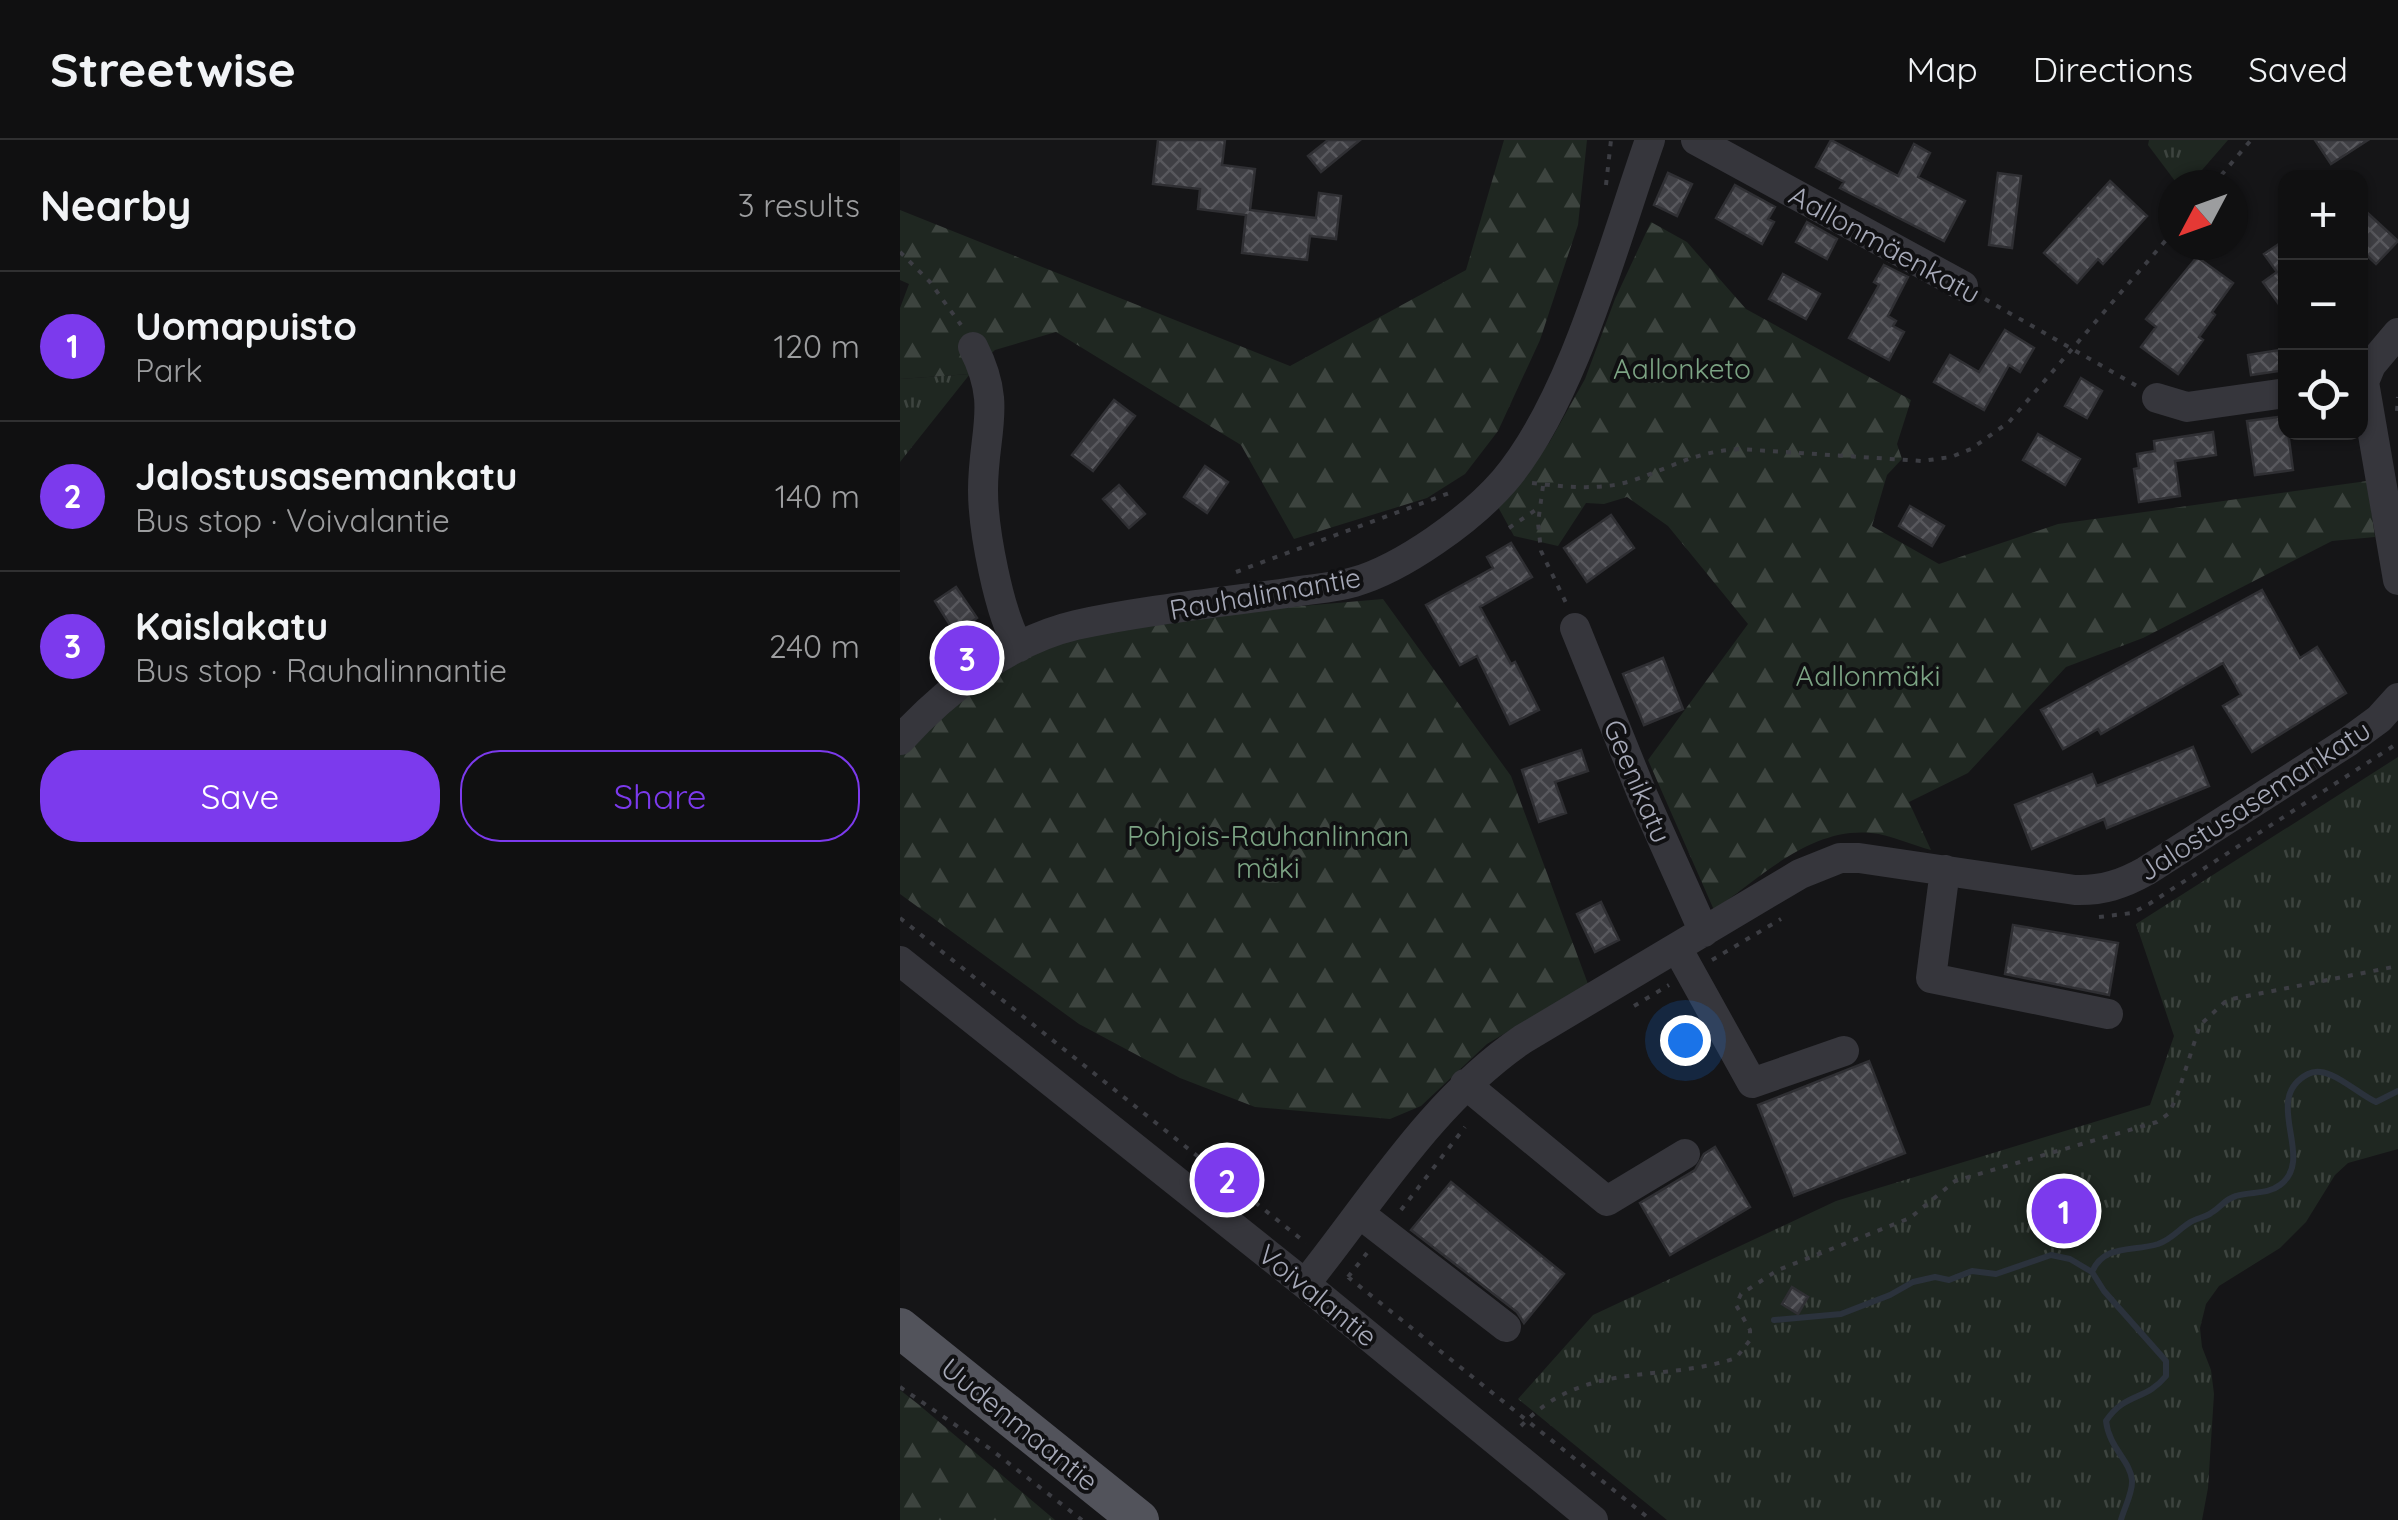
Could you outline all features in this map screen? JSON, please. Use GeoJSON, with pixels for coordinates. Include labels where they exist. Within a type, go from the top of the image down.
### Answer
{"type":"FeatureCollection","features":[{"type":"Feature","properties":{"kind":"main road","name":"Uudenmaantie"},"geometry":{"type":"LineString","coordinates":[[900,1328],[1139,1520]]}},
{"type":"Feature","properties":{"kind":"street","name":"Rauhalinnantie"},"geometry":{"type":"LineString","coordinates":[[900,740],[954,687],[1019,647],[1074,626],[1356,582],[1460,524],[1504,480],[1536,436],[1578,345],[1650,140]]}},
{"type":"Feature","properties":{"kind":"street","name":"Aallonmäenkatu"},"geometry":{"type":"LineString","coordinates":[[1696,140],[1963,286]]}},
{"type":"Feature","properties":{"kind":"street"},"geometry":{"type":"LineString","coordinates":[[2368,370],[2398,334]]}},
{"type":"Feature","properties":{"kind":"street"},"geometry":{"type":"LineString","coordinates":[[973,347],[984,368],[992,404],[983,476],[986,528],[1009,632],[1019,647]]}},
{"type":"Feature","properties":{"kind":"street"},"geometry":{"type":"LineString","coordinates":[[2157,398],[2187,407],[2278,395]]}},
{"type":"Feature","properties":{"kind":"street"},"geometry":{"type":"LineString","coordinates":[[2368,415],[2398,580]]}},
{"type":"Feature","properties":{"kind":"street","name":"Geenikatu"},"geometry":{"type":"LineString","coordinates":[[1575,628],[1643,796],[1704,932]]}},
{"type":"Feature","properties":{"kind":"street","name":"Jalostusasemankatu"},"geometry":{"type":"LineString","coordinates":[[1305,1284],[1337,1268],[1523,1039],[1684,960],[1704,932],[1800,874],[1840,858],[2096,891],[2146,870],[2348,742],[2378,720],[2398,698]]}},
{"type":"Feature","properties":{"kind":"street"},"geometry":{"type":"LineString","coordinates":[[1945,870],[1931,978],[2108,1014]]}},
{"type":"Feature","properties":{"kind":"street","name":"Voivalantie"},"geometry":{"type":"LineString","coordinates":[[900,960],[1593,1520]]}},
{"type":"Feature","properties":{"kind":"street"},"geometry":{"type":"LineString","coordinates":[[1684,960],[1752,1083],[1844,1051]]}},
{"type":"Feature","properties":{"kind":"street"},"geometry":{"type":"LineString","coordinates":[[1476,1093],[1607,1201],[1685,1154]]}},
{"type":"Feature","properties":{"kind":"street"},"geometry":{"type":"LineString","coordinates":[[1372,1223],[1506,1326]]}},
{"type":"Feature","properties":{"kind":"path"},"geometry":{"type":"LineString","coordinates":[[1605,188],[1611,140]]}},
{"type":"Feature","properties":{"kind":"path"},"geometry":{"type":"LineString","coordinates":[[2226,170],[2251,140]]}},
{"type":"Feature","properties":{"kind":"path"},"geometry":{"type":"LineString","coordinates":[[1504,480],[1602,487],[1631,481],[1711,451],[1740,449],[1922,461],[1951,457],[1992,438],[2158,250]]}},
{"type":"Feature","properties":{"kind":"path"},"geometry":{"type":"LineString","coordinates":[[900,252],[946,301],[973,347]]}},
{"type":"Feature","properties":{"kind":"path","name":"Aallonmäenkatu"},"geometry":{"type":"LineString","coordinates":[[1963,286],[2157,398]]}},
{"type":"Feature","properties":{"kind":"path"},"geometry":{"type":"LineString","coordinates":[[1543,484],[1541,551],[1575,628]]}},
{"type":"Feature","properties":{"kind":"path"},"geometry":{"type":"LineString","coordinates":[[1227,575],[1462,488]]}},
{"type":"Feature","properties":{"kind":"path"},"geometry":{"type":"LineString","coordinates":[[1509,528],[1540,507]]}},
{"type":"Feature","properties":{"kind":"path"},"geometry":{"type":"LineString","coordinates":[[2096,917],[2132,913],[2150,904],[2398,744]]}},
{"type":"Feature","properties":{"kind":"path"},"geometry":{"type":"LineString","coordinates":[[900,918],[1651,1520]]}},
{"type":"Feature","properties":{"kind":"path"},"geometry":{"type":"LineString","coordinates":[[1628,1010],[1684,960],[1782,918]]}},
{"type":"Feature","properties":{"kind":"path"},"geometry":{"type":"LineString","coordinates":[[1501,1446],[1555,1398],[1584,1384],[1736,1358],[1750,1340],[1750,1330],[1736,1304],[1740,1294],[1778,1270],[1910,1218],[1955,1182],[2157,1122],[2168,1114],[2176,1099],[2200,1025],[2228,1000],[2398,966]]}},
{"type":"Feature","properties":{"kind":"path"},"geometry":{"type":"LineString","coordinates":[[1337,1268],[1476,1093]]}},
{"type":"Feature","properties":{"kind":"path"},"geometry":{"type":"LineString","coordinates":[[900,1387],[989,1448],[1082,1520]]}},
{"type":"Feature","properties":{"kind":"green space"},"geometry":{"type":"Polygon","coordinates":[[[1504,140],[1587,140],[1578,225],[1540,340],[1498,431],[1465,474],[1427,498],[1294,539],[1241,445],[1056,332],[995,350],[970,374],[900,379],[900,308],[909,284],[900,280],[900,210],[1290,366],[1466,270],[1504,140]]]}},
{"type":"Feature","properties":{"kind":"green space"},"geometry":{"type":"Polygon","coordinates":[[[2149,140],[2228,140],[2202,170],[2167,170],[2148,145],[2149,140]]]}},
{"type":"Feature","properties":{"kind":"green space","name":"Aallonmäki"},"geometry":{"type":"Polygon","coordinates":[[[1651,222],[1687,242],[1746,309],[1911,400],[1897,444],[1902,459],[1887,475],[1872,526],[1939,564],[2058,524],[2367,481],[2375,537],[2332,541],[2143,638],[2066,667],[1968,773],[1909,802],[1931,850],[1871,833],[1828,838],[1788,857],[1714,910],[1648,760],[1748,624],[1668,526],[1627,497],[1604,504],[1586,503],[1558,546],[1514,536],[1498,507],[1549,443],[1585,379],[1615,299],[1651,222]]]}},
{"type":"Feature","properties":{"kind":"green space"},"geometry":{"type":"Polygon","coordinates":[[[970,374],[900,462],[900,379],[970,374]]]}},
{"type":"Feature","properties":{"kind":"green space","name":"Pohjois-Rauhanlinnan mäki"},"geometry":{"type":"Polygon","coordinates":[[[1383,599],[1511,776],[1588,984],[1487,1044],[1421,1106],[1390,1119],[1255,1107],[1180,1078],[1079,1024],[900,894],[900,740],[1074,626],[1383,599]]]}},
{"type":"Feature","properties":{"kind":"green space"},"geometry":{"type":"Polygon","coordinates":[[[2398,757],[2398,1149],[2348,1163],[2335,1175],[2306,1222],[2280,1248],[2219,1286],[2206,1304],[2200,1328],[2214,1394],[2202,1520],[1667,1520],[1518,1399],[1593,1315],[1836,1201],[2150,1105],[2174,1036],[2136,924],[2398,757]]]}},
{"type":"Feature","properties":{"kind":"green space"},"geometry":{"type":"Polygon","coordinates":[[[900,1390],[918,1404],[1055,1520],[900,1520],[900,1390]]]}},
{"type":"Feature","properties":{"kind":"building"},"geometry":{"type":"Polygon","coordinates":[[[1158,140],[1225,140],[1222,165],[1255,169],[1250,210],[1316,218],[1319,193],[1341,196],[1336,239],[1310,236],[1307,260],[1242,253],[1246,215],[1198,209],[1200,189],[1153,184],[1158,140]]]}},
{"type":"Feature","properties":{"kind":"building"},"geometry":{"type":"Polygon","coordinates":[[[1328,140],[1360,140],[1321,172],[1308,156],[1328,140]]]}},
{"type":"Feature","properties":{"kind":"building"},"geometry":{"type":"Polygon","coordinates":[[[1831,140],[1898,176],[1914,144],[1930,153],[1918,177],[1965,201],[1944,241],[1840,188],[1844,182],[1816,167],[1831,140]]]}},
{"type":"Feature","properties":{"kind":"building"},"geometry":{"type":"Polygon","coordinates":[[[2315,140],[2368,140],[2331,164],[2315,140]]]}},
{"type":"Feature","properties":{"kind":"building"},"geometry":{"type":"Polygon","coordinates":[[[1668,173],[1692,184],[1677,216],[1654,205],[1668,173]]]}},
{"type":"Feature","properties":{"kind":"building"},"geometry":{"type":"Polygon","coordinates":[[[1998,173],[2021,176],[2012,248],[1989,245],[1998,173]]]}},
{"type":"Feature","properties":{"kind":"building"},"geometry":{"type":"Polygon","coordinates":[[[2110,181],[2147,216],[2103,264],[2098,259],[2077,283],[2044,253],[2110,181]]]}},
{"type":"Feature","properties":{"kind":"building"},"geometry":{"type":"Polygon","coordinates":[[[1735,185],[1775,207],[1768,219],[1774,222],[1762,244],[1716,218],[1735,185]]]}},
{"type":"Feature","properties":{"kind":"building"},"geometry":{"type":"Polygon","coordinates":[[[2368,213],[2398,241],[2376,264],[2368,256],[2368,213]]]}},
{"type":"Feature","properties":{"kind":"building"},"geometry":{"type":"Polygon","coordinates":[[[1807,222],[1837,239],[1827,259],[1796,242],[1807,222]]]}},
{"type":"Feature","properties":{"kind":"building"},"geometry":{"type":"Polygon","coordinates":[[[2278,244],[2278,303],[2263,282],[2277,272],[2264,254],[2278,244]]]}},
{"type":"Feature","properties":{"kind":"building"},"geometry":{"type":"Polygon","coordinates":[[[2195,260],[2201,260],[2233,283],[2212,312],[2215,315],[2199,337],[2203,340],[2178,374],[2141,347],[2156,327],[2146,319],[2195,260]]]}},
{"type":"Feature","properties":{"kind":"building"},"geometry":{"type":"Polygon","coordinates":[[[1884,265],[1908,277],[1888,316],[1896,321],[1893,326],[1904,332],[1889,360],[1849,338],[1879,285],[1874,282],[1884,265]]]}},
{"type":"Feature","properties":{"kind":"building"},"geometry":{"type":"Polygon","coordinates":[[[1783,274],[1820,294],[1806,319],[1769,299],[1783,274]]]}},
{"type":"Feature","properties":{"kind":"building"},"geometry":{"type":"Polygon","coordinates":[[[2005,330],[2034,348],[2020,372],[2009,365],[1984,410],[1934,382],[1950,355],[1979,372],[2005,330]]]}},
{"type":"Feature","properties":{"kind":"building"},"geometry":{"type":"Polygon","coordinates":[[[2278,350],[2278,371],[2251,375],[2248,355],[2278,350]]]}},
{"type":"Feature","properties":{"kind":"building"},"geometry":{"type":"Polygon","coordinates":[[[2081,378],[2102,391],[2087,418],[2065,406],[2081,378]]]}},
{"type":"Feature","properties":{"kind":"building"},"geometry":{"type":"Polygon","coordinates":[[[1114,400],[1135,416],[1093,471],[1072,455],[1114,400]]]}},
{"type":"Feature","properties":{"kind":"building"},"geometry":{"type":"Polygon","coordinates":[[[2278,417],[2278,440],[2289,440],[2293,470],[2255,475],[2247,421],[2278,417]]]}},
{"type":"Feature","properties":{"kind":"building"},"geometry":{"type":"Polygon","coordinates":[[[2213,432],[2216,455],[2175,461],[2180,496],[2139,502],[2134,469],[2139,468],[2137,454],[2155,451],[2154,441],[2213,432]]]}},
{"type":"Feature","properties":{"kind":"building"},"geometry":{"type":"Polygon","coordinates":[[[2038,434],[2080,459],[2065,485],[2023,460],[2038,434]]]}},
{"type":"Feature","properties":{"kind":"building"},"geometry":{"type":"Polygon","coordinates":[[[1205,466],[1228,482],[1207,513],[1184,497],[1205,466]]]}},
{"type":"Feature","properties":{"kind":"building"},"geometry":{"type":"Polygon","coordinates":[[[1119,485],[1145,514],[1129,528],[1103,499],[1119,485]]]}},
{"type":"Feature","properties":{"kind":"building"},"geometry":{"type":"Polygon","coordinates":[[[1910,506],[1944,526],[1932,546],[1899,526],[1910,506]]]}},
{"type":"Feature","properties":{"kind":"building"},"geometry":{"type":"Polygon","coordinates":[[[1611,515],[1634,548],[1587,582],[1564,548],[1611,515]]]}},
{"type":"Feature","properties":{"kind":"building"},"geometry":{"type":"Polygon","coordinates":[[[1511,543],[1532,577],[1480,607],[1511,664],[1515,662],[1539,710],[1510,724],[1477,656],[1460,665],[1426,605],[1493,568],[1487,557],[1511,543]]]}},
{"type":"Feature","properties":{"kind":"building"},"geometry":{"type":"Polygon","coordinates":[[[956,587],[977,618],[955,633],[935,601],[956,587]]]}},
{"type":"Feature","properties":{"kind":"building"},"geometry":{"type":"Polygon","coordinates":[[[2262,590],[2300,658],[2317,647],[2346,693],[2252,752],[2223,706],[2241,695],[2223,663],[2101,734],[2098,729],[2063,749],[2041,710],[2262,590]]]}},
{"type":"Feature","properties":{"kind":"building"},"geometry":{"type":"Polygon","coordinates":[[[1663,658],[1683,709],[1644,725],[1623,674],[1663,658]]]}},
{"type":"Feature","properties":{"kind":"building"},"geometry":{"type":"Polygon","coordinates":[[[2193,747],[2209,786],[2107,828],[2104,819],[2032,849],[2015,805],[2092,774],[2097,786],[2193,747]]]}},
{"type":"Feature","properties":{"kind":"building"},"geometry":{"type":"Polygon","coordinates":[[[1581,750],[1588,771],[1555,782],[1566,813],[1539,822],[1522,770],[1581,750]]]}},
{"type":"Feature","properties":{"kind":"building"},"geometry":{"type":"Polygon","coordinates":[[[1601,902],[1619,940],[1595,952],[1577,914],[1601,902]]]}},
{"type":"Feature","properties":{"kind":"building"},"geometry":{"type":"Polygon","coordinates":[[[2013,925],[2118,943],[2109,995],[2005,974],[2013,925]]]}},
{"type":"Feature","properties":{"kind":"building"},"geometry":{"type":"Polygon","coordinates":[[[1869,1061],[1905,1153],[1794,1196],[1758,1105],[1869,1061]]]}},
{"type":"Feature","properties":{"kind":"building"},"geometry":{"type":"Polygon","coordinates":[[[1715,1147],[1750,1207],[1670,1255],[1640,1203],[1695,1170],[1704,1154],[1715,1147]]]}},
{"type":"Feature","properties":{"kind":"building"},"geometry":{"type":"Polygon","coordinates":[[[1451,1182],[1564,1274],[1524,1323],[1517,1312],[1411,1230],[1451,1182]]]}},
{"type":"Feature","properties":{"kind":"building"},"geometry":{"type":"Polygon","coordinates":[[[1792,1287],[1808,1297],[1798,1314],[1782,1304],[1792,1287]]]}},
{"type":"Feature","properties":{"kind":"waterway"},"geometry":{"type":"LineString","coordinates":[[2121,1520],[2132,1480],[2106,1421],[2121,1405],[2158,1384],[2166,1376],[2166,1361],[2104,1291],[2092,1272],[2097,1263],[2120,1250],[2163,1242],[2232,1197],[2280,1185],[2290,1174],[2293,1160],[2289,1098],[2295,1085],[2308,1074],[2333,1076],[2376,1102],[2398,1091]]}},
{"type":"Feature","properties":{"kind":"waterway"},"geometry":{"type":"LineString","coordinates":[[1774,1320],[1841,1314],[1913,1282],[1935,1277],[1949,1280],[1972,1271],[1996,1274],[2051,1255],[2070,1259],[2092,1272]]}},
{"type":"Feature","properties":{"kind":"place","name":"Kaislakatu"},"geometry":{"type":"Point","coordinates":[967,658]}},
{"type":"Feature","properties":{"kind":"place","name":"Jalostusasemankatu"},"geometry":{"type":"Point","coordinates":[1227,1180]}},
{"type":"Feature","properties":{"kind":"place","name":"Uomapuisto"},"geometry":{"type":"Point","coordinates":[2064,1211]}},
{"type":"Feature","properties":{"kind":"park label","name":"Aallonketo"},"geometry":{"type":"Point","coordinates":[1682,368]}}]}
